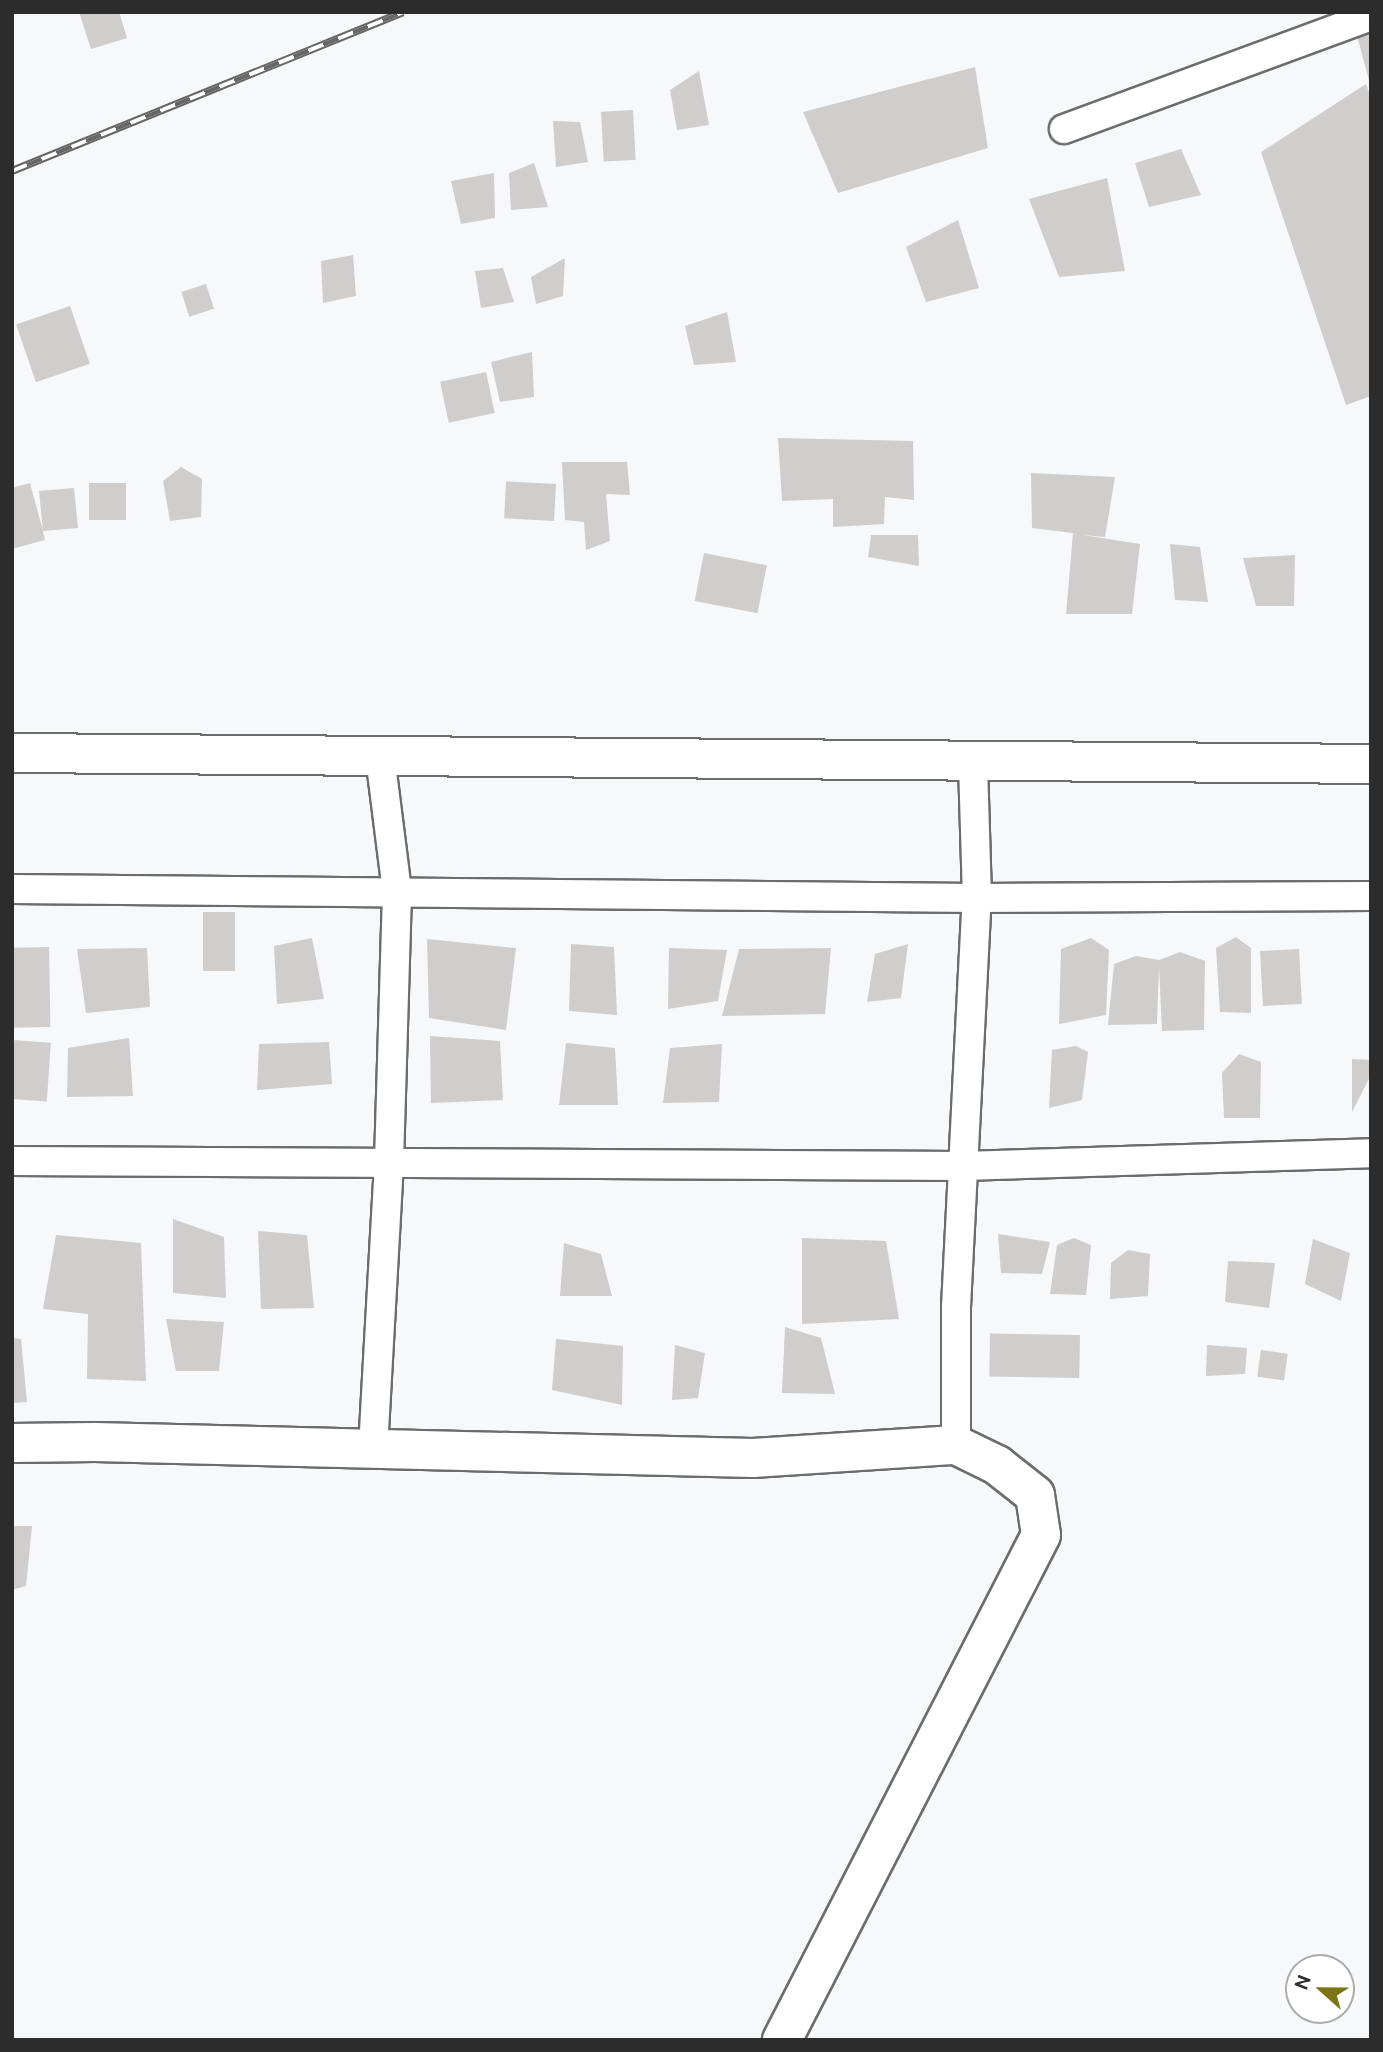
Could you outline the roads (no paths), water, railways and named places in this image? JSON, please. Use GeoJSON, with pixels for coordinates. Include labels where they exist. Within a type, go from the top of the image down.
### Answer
{"type":"FeatureCollection","features":[{"type":"Feature","properties":{"kind":"street"},"geometry":{"type":"LineString","coordinates":[[1064,128],[1371,16]]}},
{"type":"Feature","properties":{"kind":"street"},"geometry":{"type":"LineString","coordinates":[[12,753],[1371,764]]}},
{"type":"Feature","properties":{"kind":"street"},"geometry":{"type":"LineString","coordinates":[[373,1449],[388,1162],[397,891],[380,756]]}},
{"type":"Feature","properties":{"kind":"street"},"geometry":{"type":"LineString","coordinates":[[956,1445],[956,1307],[977,898],[973,761]]}},
{"type":"Feature","properties":{"kind":"street"},"geometry":{"type":"LineString","coordinates":[[12,889],[977,898],[1371,896]]}},
{"type":"Feature","properties":{"kind":"street"},"geometry":{"type":"LineString","coordinates":[[12,1161],[963,1166],[1371,1153]]}},
{"type":"Feature","properties":{"kind":"street"},"geometry":{"type":"LineString","coordinates":[[12,1443],[95,1442],[753,1458],[956,1445],[997,1465],[1035,1495],[1041,1535],[782,2040]]}},
{"type":"Feature","properties":{"kind":"railway"},"geometry":{"type":"LineString","coordinates":[[12,171],[403,12]]}}]}
